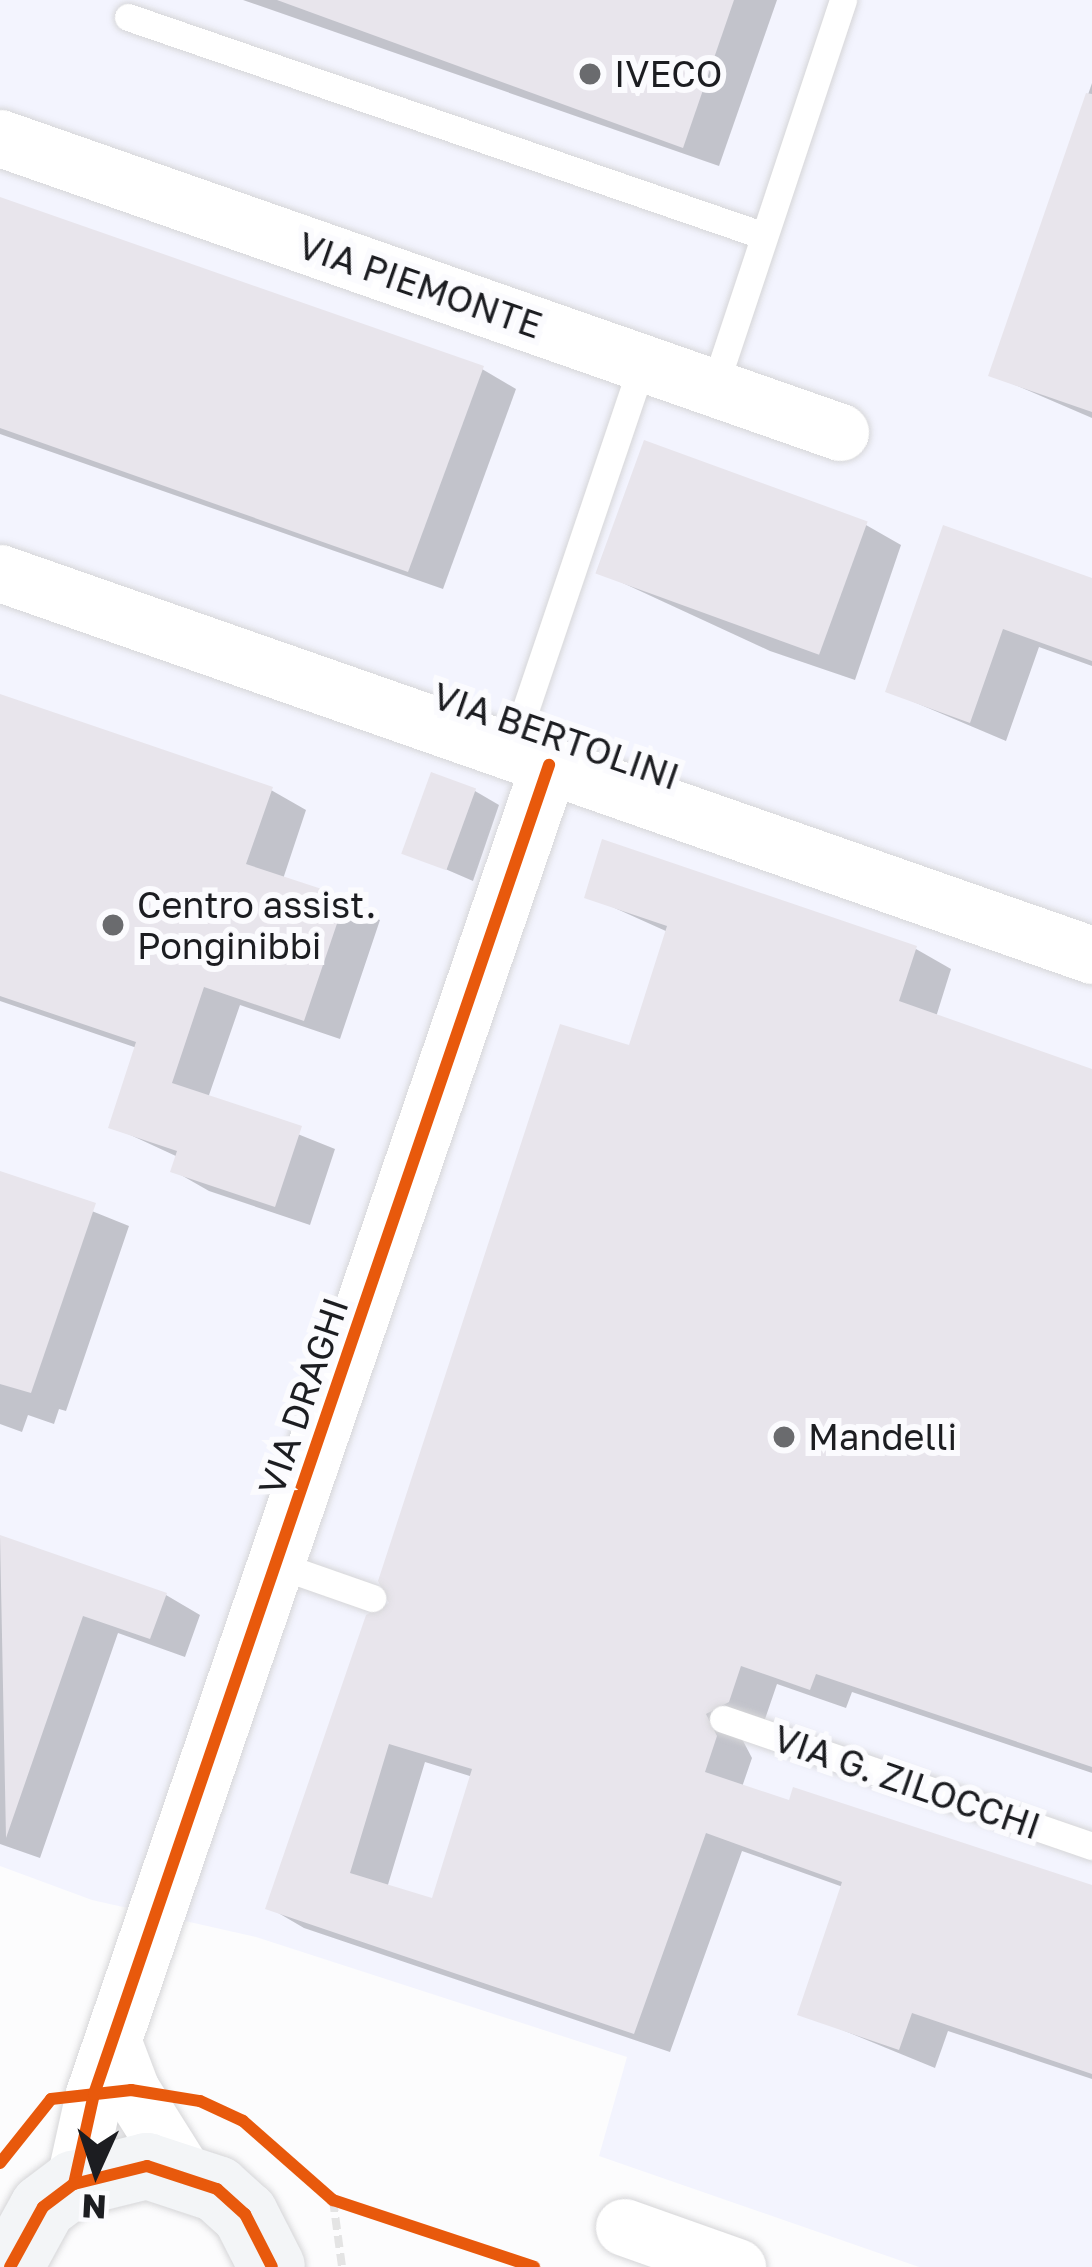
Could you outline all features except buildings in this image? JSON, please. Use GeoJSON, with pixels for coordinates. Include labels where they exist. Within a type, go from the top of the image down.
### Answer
{"type":"FeatureCollection","features":[{"type":"Feature","properties":{"kind":"main road"},"geometry":{"type":"LineString","coordinates":[[10,2267],[39,2200],[147,2166],[183,2173],[218,2189],[275,2260]]}},
{"type":"Feature","properties":{"kind":"street","name":"VIA PIEMONTE"},"geometry":{"type":"LineString","coordinates":[[0,138],[840,433]]}},
{"type":"Feature","properties":{"kind":"street","name":"VIA BERTOLINI"},"geometry":{"type":"LineString","coordinates":[[0,573],[1092,955]]}},
{"type":"Feature","properties":{"kind":"street","name":"VIA DRAGHI"},"geometry":{"type":"LineString","coordinates":[[39,2200],[114,2045],[278,1564],[530,758]]}},
{"type":"Feature","properties":{"kind":"street"},"geometry":{"type":"LineString","coordinates":[[114,2045],[130,2090],[183,2173]]}},
{"type":"Feature","properties":{"kind":"street"},"geometry":{"type":"LineString","coordinates":[[624,2227],[737,2267]]}},
{"type":"Feature","properties":{"kind":"lane"},"geometry":{"type":"LineString","coordinates":[[714,388],[843,0]]}},
{"type":"Feature","properties":{"kind":"lane"},"geometry":{"type":"LineString","coordinates":[[128,17],[762,236]]}},
{"type":"Feature","properties":{"kind":"lane"},"geometry":{"type":"LineString","coordinates":[[530,758],[643,363]]}},
{"type":"Feature","properties":{"kind":"lane"},"geometry":{"type":"LineString","coordinates":[[278,1564],[372,1598]]}},
{"type":"Feature","properties":{"kind":"lane","name":"VIA G. ZILOCCHI"},"geometry":{"type":"LineString","coordinates":[[723,1719],[1092,1846]]}},
{"type":"Feature","properties":{"kind":"path"},"geometry":{"type":"LineString","coordinates":[[318,2188],[332,2200],[353,2207]]}},
{"type":"Feature","properties":{"kind":"path"},"geometry":{"type":"LineString","coordinates":[[332,2200],[342,2267]]}},
{"type":"Feature","properties":{"kind":"shaded area"},"geometry":{"type":"Polygon","coordinates":[[[0,0],[1092,0],[1092,2267],[919,2267],[599,2156],[627,2057],[256,1937],[92,1900],[0,1866],[0,0]]]}},
{"type":"Feature","properties":{"kind":"cycle path"},"geometry":{"type":"LineString","coordinates":[[74,2184],[94,2094],[549,765]]}},
{"type":"Feature","properties":{"kind":"cycle path"},"geometry":{"type":"LineString","coordinates":[[0,2163],[51,2099],[131,2090],[200,2101],[243,2121],[333,2200],[534,2267]]}},
{"type":"Feature","properties":{"kind":"cycle path"},"geometry":{"type":"LineString","coordinates":[[10,2267],[43,2207],[74,2184],[147,2166],[217,2189],[245,2214],[272,2267]]}},
{"type":"Feature","properties":{"kind":"place","name":"IVECO"},"geometry":{"type":"Point","coordinates":[590,74]}},
{"type":"Feature","properties":{"kind":"place","name":"Centro assist. Ponginibbi"},"geometry":{"type":"Point","coordinates":[113,925]}},
{"type":"Feature","properties":{"kind":"place","name":"Mandelli"},"geometry":{"type":"Point","coordinates":[784,1437]}}]}
